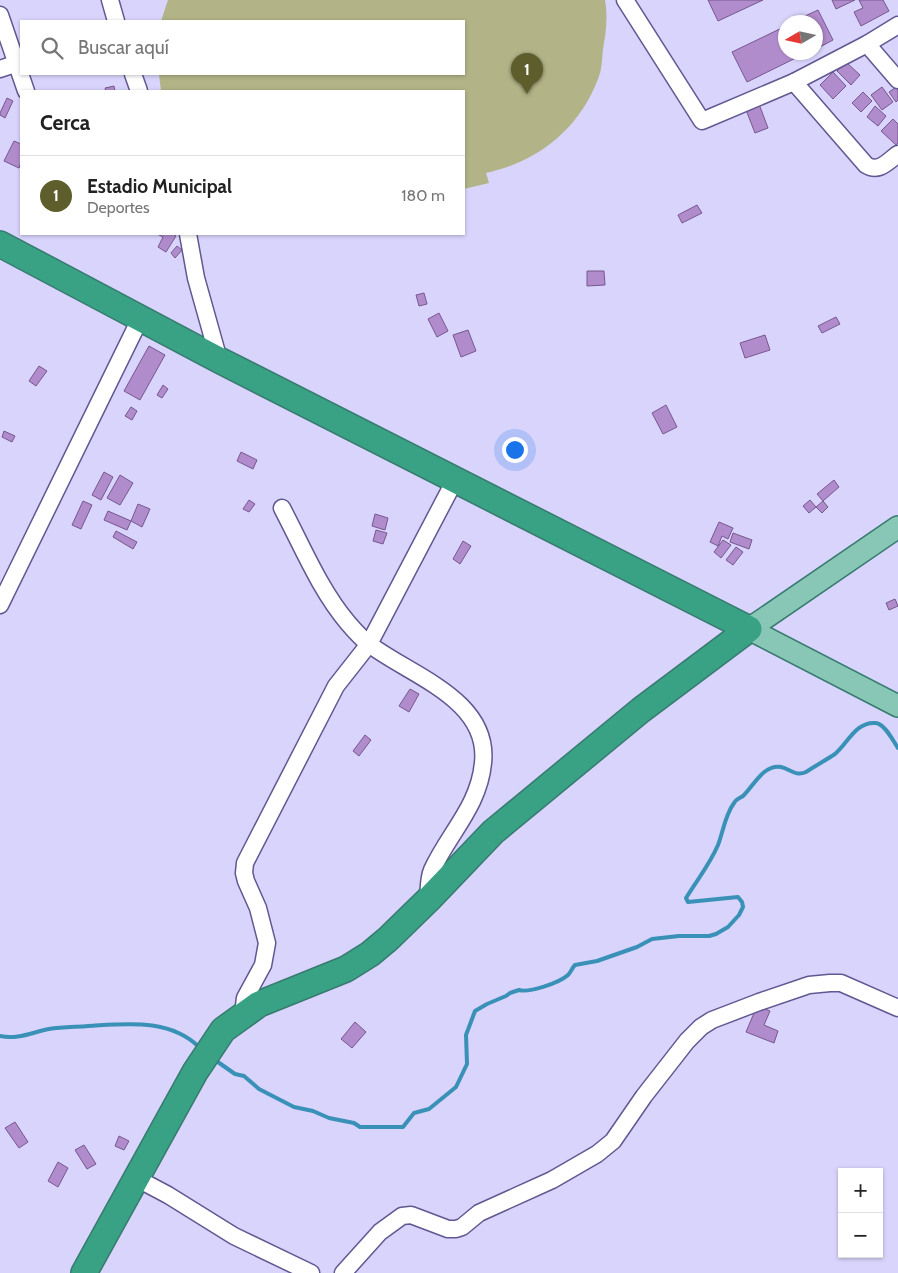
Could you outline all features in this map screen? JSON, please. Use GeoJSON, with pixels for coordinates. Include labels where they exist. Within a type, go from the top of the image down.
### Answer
{"type":"FeatureCollection","features":[{"type":"Feature","properties":{"kind":"highway"},"geometry":{"type":"LineString","coordinates":[[0,244],[219,360],[749,629],[641,710],[493,832],[388,939],[346,969],[259,1004],[222,1030],[195,1072],[84,1273]]}},
{"type":"Feature","properties":{"kind":"main road"},"geometry":{"type":"LineString","coordinates":[[898,527],[749,629],[898,706]]}},
{"type":"Feature","properties":{"kind":"street"},"geometry":{"type":"LineString","coordinates":[[110,0],[116,20]]}},
{"type":"Feature","properties":{"kind":"street"},"geometry":{"type":"LineString","coordinates":[[625,0],[702,121],[794,82],[867,44],[898,25]]}},
{"type":"Feature","properties":{"kind":"street"},"geometry":{"type":"LineString","coordinates":[[0,15],[19,62],[0,69]]}},
{"type":"Feature","properties":{"kind":"street"},"geometry":{"type":"LineString","coordinates":[[867,44],[898,80]]}},
{"type":"Feature","properties":{"kind":"street"},"geometry":{"type":"LineString","coordinates":[[22,75],[26,90]]}},
{"type":"Feature","properties":{"kind":"street"},"geometry":{"type":"LineString","coordinates":[[133,75],[139,90]]}},
{"type":"Feature","properties":{"kind":"street"},"geometry":{"type":"LineString","coordinates":[[794,82],[866,165],[871,168],[881,168],[898,154]]}},
{"type":"Feature","properties":{"kind":"street"},"geometry":{"type":"LineString","coordinates":[[188,235],[196,278],[219,360]]}},
{"type":"Feature","properties":{"kind":"street"},"geometry":{"type":"LineString","coordinates":[[0,605],[140,319]]}},
{"type":"Feature","properties":{"kind":"street"},"geometry":{"type":"LineString","coordinates":[[243,1014],[245,998],[263,965],[266,943],[258,908],[246,881],[244,873],[245,863],[336,686],[369,644],[455,480]]}},
{"type":"Feature","properties":{"kind":"street"},"geometry":{"type":"LineString","coordinates":[[282,508],[326,591],[347,622],[369,644],[420,675],[461,704],[472,718],[481,738],[484,760],[480,784],[469,808],[431,872],[428,900]]}},
{"type":"Feature","properties":{"kind":"street"},"geometry":{"type":"LineString","coordinates":[[343,1273],[380,1232],[402,1216],[411,1215],[448,1229],[456,1229],[462,1227],[480,1213],[552,1180],[597,1154],[613,1141],[644,1096],[687,1041],[701,1027],[712,1020],[810,985],[830,983],[841,983],[898,1008]]}},
{"type":"Feature","properties":{"kind":"street"},"geometry":{"type":"LineString","coordinates":[[136,1178],[168,1195],[234,1236],[311,1273]]}},
{"type":"Feature","properties":{"kind":"green space"},"geometry":{"type":"Polygon","coordinates":[[[168,0],[605,0],[606,12],[605,37],[599,76],[590,97],[580,113],[568,128],[539,152],[523,161],[486,173],[489,183],[465,189],[465,90],[161,90],[159,75],[465,75],[465,20],[161,20],[168,0]]]}},
{"type":"Feature","properties":{"kind":"building"},"geometry":{"type":"Polygon","coordinates":[[[708,0],[763,0],[718,21],[708,0]]]}},
{"type":"Feature","properties":{"kind":"building"},"geometry":{"type":"Polygon","coordinates":[[[832,0],[855,0],[836,9],[832,0]]]}},
{"type":"Feature","properties":{"kind":"building"},"geometry":{"type":"Polygon","coordinates":[[[859,0],[883,0],[889,11],[861,26],[854,12],[863,8],[859,0]]]}},
{"type":"Feature","properties":{"kind":"building"},"geometry":{"type":"Polygon","coordinates":[[[818,10],[820,15],[807,15],[818,10]]]}},
{"type":"Feature","properties":{"kind":"building"},"geometry":{"type":"Polygon","coordinates":[[[823,20],[833,40],[823,45],[823,20]]]}},
{"type":"Feature","properties":{"kind":"building"},"geometry":{"type":"Polygon","coordinates":[[[778,30],[778,60],[792,60],[747,82],[732,52],[778,30]]]}},
{"type":"Feature","properties":{"kind":"building"},"geometry":{"type":"Polygon","coordinates":[[[846,62],[860,75],[851,85],[837,71],[846,62]]]}},
{"type":"Feature","properties":{"kind":"building"},"geometry":{"type":"Polygon","coordinates":[[[833,72],[846,86],[833,99],[820,85],[833,72]]]}},
{"type":"Feature","properties":{"kind":"building"},"geometry":{"type":"Polygon","coordinates":[[[114,86],[115,90],[106,90],[105,88],[114,86]]]}},
{"type":"Feature","properties":{"kind":"building"},"geometry":{"type":"Polygon","coordinates":[[[882,87],[893,102],[882,110],[871,95],[882,87]]]}},
{"type":"Feature","properties":{"kind":"building"},"geometry":{"type":"Polygon","coordinates":[[[896,87],[898,89],[898,100],[896,102],[889,92],[896,87]]]}},
{"type":"Feature","properties":{"kind":"building"},"geometry":{"type":"Polygon","coordinates":[[[863,92],[872,101],[861,112],[852,103],[863,92]]]}},
{"type":"Feature","properties":{"kind":"building"},"geometry":{"type":"Polygon","coordinates":[[[7,98],[13,101],[5,118],[0,113],[7,98]]]}},
{"type":"Feature","properties":{"kind":"building"},"geometry":{"type":"Polygon","coordinates":[[[759,104],[768,128],[755,133],[746,110],[759,104]]]}},
{"type":"Feature","properties":{"kind":"building"},"geometry":{"type":"Polygon","coordinates":[[[875,106],[886,116],[878,126],[867,117],[875,106]]]}},
{"type":"Feature","properties":{"kind":"building"},"geometry":{"type":"Polygon","coordinates":[[[893,119],[898,124],[898,143],[896,145],[881,131],[893,119]]]}},
{"type":"Feature","properties":{"kind":"building"},"geometry":{"type":"Polygon","coordinates":[[[14,141],[20,144],[19,168],[4,161],[14,141]]]}},
{"type":"Feature","properties":{"kind":"building"},"geometry":{"type":"Polygon","coordinates":[[[697,205],[702,213],[682,223],[678,215],[697,205]]]}},
{"type":"Feature","properties":{"kind":"building"},"geometry":{"type":"Polygon","coordinates":[[[159,235],[176,236],[166,252],[158,247],[163,237],[159,235]]]}},
{"type":"Feature","properties":{"kind":"building"},"geometry":{"type":"Polygon","coordinates":[[[177,246],[182,250],[175,258],[171,253],[177,246]]]}},
{"type":"Feature","properties":{"kind":"building"},"geometry":{"type":"Polygon","coordinates":[[[587,271],[604,271],[605,285],[587,286],[587,271]]]}},
{"type":"Feature","properties":{"kind":"building"},"geometry":{"type":"Polygon","coordinates":[[[424,293],[427,304],[419,306],[416,295],[424,293]]]}},
{"type":"Feature","properties":{"kind":"building"},"geometry":{"type":"Polygon","coordinates":[[[439,313],[448,331],[437,337],[428,319],[439,313]]]}},
{"type":"Feature","properties":{"kind":"building"},"geometry":{"type":"Polygon","coordinates":[[[836,317],[840,324],[822,333],[818,326],[836,317]]]}},
{"type":"Feature","properties":{"kind":"building"},"geometry":{"type":"Polygon","coordinates":[[[468,330],[476,351],[461,357],[453,335],[468,330]]]}},
{"type":"Feature","properties":{"kind":"building"},"geometry":{"type":"Polygon","coordinates":[[[765,335],[770,350],[745,358],[740,343],[765,335]]]}},
{"type":"Feature","properties":{"kind":"building"},"geometry":{"type":"Polygon","coordinates":[[[149,346],[165,355],[140,400],[124,391],[149,346]]]}},
{"type":"Feature","properties":{"kind":"building"},"geometry":{"type":"Polygon","coordinates":[[[39,366],[47,371],[36,386],[29,381],[39,366]]]}},
{"type":"Feature","properties":{"kind":"building"},"geometry":{"type":"Polygon","coordinates":[[[163,385],[168,389],[162,398],[157,395],[163,385]]]}},
{"type":"Feature","properties":{"kind":"building"},"geometry":{"type":"Polygon","coordinates":[[[666,405],[677,427],[663,434],[652,413],[666,405]]]}},
{"type":"Feature","properties":{"kind":"building"},"geometry":{"type":"Polygon","coordinates":[[[131,407],[137,411],[132,420],[125,416],[131,407]]]}},
{"type":"Feature","properties":{"kind":"building"},"geometry":{"type":"Polygon","coordinates":[[[4,431],[15,436],[12,442],[2,437],[4,431]]]}},
{"type":"Feature","properties":{"kind":"building"},"geometry":{"type":"Polygon","coordinates":[[[241,452],[257,460],[253,469],[237,461],[241,452]]]}},
{"type":"Feature","properties":{"kind":"building"},"geometry":{"type":"Polygon","coordinates":[[[104,472],[113,477],[101,500],[92,495],[104,472]]]}},
{"type":"Feature","properties":{"kind":"building"},"geometry":{"type":"Polygon","coordinates":[[[120,475],[133,483],[120,505],[107,498],[120,475]]]}},
{"type":"Feature","properties":{"kind":"building"},"geometry":{"type":"Polygon","coordinates":[[[834,480],[839,487],[823,501],[817,494],[834,480]]]}},
{"type":"Feature","properties":{"kind":"building"},"geometry":{"type":"Polygon","coordinates":[[[249,500],[255,504],[249,512],[243,509],[249,500]]]}},
{"type":"Feature","properties":{"kind":"building"},"geometry":{"type":"Polygon","coordinates":[[[810,500],[816,507],[809,513],[803,506],[810,500]]]}},
{"type":"Feature","properties":{"kind":"building"},"geometry":{"type":"Polygon","coordinates":[[[83,501],[92,505],[81,529],[72,525],[83,501]]]}},
{"type":"Feature","properties":{"kind":"building"},"geometry":{"type":"Polygon","coordinates":[[[823,501],[828,507],[822,513],[816,507],[823,501]]]}},
{"type":"Feature","properties":{"kind":"building"},"geometry":{"type":"Polygon","coordinates":[[[138,504],[150,509],[142,527],[131,521],[138,504]]]}},
{"type":"Feature","properties":{"kind":"building"},"geometry":{"type":"Polygon","coordinates":[[[108,511],[131,521],[127,530],[104,520],[108,511]]]}},
{"type":"Feature","properties":{"kind":"building"},"geometry":{"type":"Polygon","coordinates":[[[375,514],[388,518],[385,530],[372,526],[375,514]]]}},
{"type":"Feature","properties":{"kind":"building"},"geometry":{"type":"Polygon","coordinates":[[[719,522],[733,528],[728,539],[722,536],[718,546],[710,542],[719,522]]]}},
{"type":"Feature","properties":{"kind":"building"},"geometry":{"type":"Polygon","coordinates":[[[376,530],[387,533],[383,544],[373,541],[376,530]]]}},
{"type":"Feature","properties":{"kind":"building"},"geometry":{"type":"Polygon","coordinates":[[[116,531],[137,542],[133,549],[113,537],[116,531]]]}},
{"type":"Feature","properties":{"kind":"building"},"geometry":{"type":"Polygon","coordinates":[[[733,533],[752,540],[749,549],[730,542],[733,533]]]}},
{"type":"Feature","properties":{"kind":"building"},"geometry":{"type":"Polygon","coordinates":[[[723,540],[731,545],[721,558],[714,552],[723,540]]]}},
{"type":"Feature","properties":{"kind":"building"},"geometry":{"type":"Polygon","coordinates":[[[463,541],[471,546],[460,564],[453,559],[463,541]]]}},
{"type":"Feature","properties":{"kind":"building"},"geometry":{"type":"Polygon","coordinates":[[[736,547],[743,552],[733,565],[726,560],[736,547]]]}},
{"type":"Feature","properties":{"kind":"building"},"geometry":{"type":"Polygon","coordinates":[[[895,599],[898,606],[889,610],[886,603],[895,599]]]}},
{"type":"Feature","properties":{"kind":"building"},"geometry":{"type":"Polygon","coordinates":[[[410,689],[419,694],[409,712],[399,706],[410,689]]]}},
{"type":"Feature","properties":{"kind":"building"},"geometry":{"type":"Polygon","coordinates":[[[365,735],[371,740],[359,756],[353,751],[365,735]]]}},
{"type":"Feature","properties":{"kind":"building"},"geometry":{"type":"Polygon","coordinates":[[[757,1006],[770,1011],[764,1025],[778,1031],[774,1043],[746,1032],[757,1006]]]}},
{"type":"Feature","properties":{"kind":"building"},"geometry":{"type":"Polygon","coordinates":[[[355,1022],[366,1032],[352,1048],[341,1039],[355,1022]]]}},
{"type":"Feature","properties":{"kind":"building"},"geometry":{"type":"Polygon","coordinates":[[[15,1122],[28,1142],[19,1148],[5,1128],[15,1122]]]}},
{"type":"Feature","properties":{"kind":"building"},"geometry":{"type":"Polygon","coordinates":[[[119,1136],[129,1141],[124,1150],[115,1146],[119,1136]]]}},
{"type":"Feature","properties":{"kind":"building"},"geometry":{"type":"Polygon","coordinates":[[[84,1145],[96,1164],[87,1169],[75,1150],[84,1145]]]}},
{"type":"Feature","properties":{"kind":"building"},"geometry":{"type":"Polygon","coordinates":[[[58,1162],[68,1168],[58,1187],[48,1181],[58,1162]]]}},
{"type":"Feature","properties":{"kind":"waterway"},"geometry":{"type":"LineString","coordinates":[[215,1060],[235,1074],[244,1076],[259,1089],[294,1107],[313,1111],[329,1118],[354,1123],[360,1127],[403,1127],[414,1113],[429,1109],[456,1087],[467,1064],[466,1035],[475,1011],[510,993],[519,990],[537,989],[558,981],[568,975],[575,965],[597,961],[637,947],[652,939],[679,936],[709,936],[728,927],[739,915],[743,907],[738,897],[688,902],[686,898],[715,852],[731,808],[736,800],[743,796],[764,772],[775,767],[781,767],[799,774],[806,772],[835,754],[858,729],[869,723],[883,726],[898,748]]}},
{"type":"Feature","properties":{"kind":"waterway"},"geometry":{"type":"LineString","coordinates":[[0,1036],[19,1036],[64,1027],[132,1024],[161,1027],[174,1031],[199,1047]]}},
{"type":"Feature","properties":{"kind":"place","name":"Estadio Municipal"},"geometry":{"type":"Point","coordinates":[527,94]}}]}
